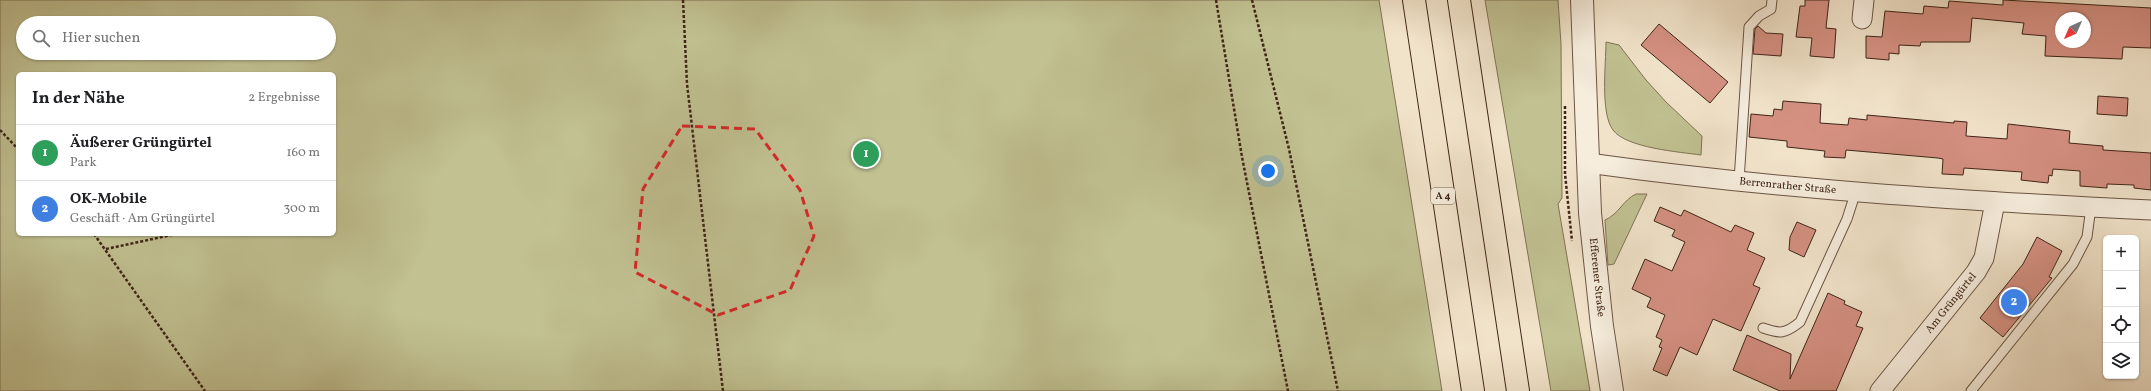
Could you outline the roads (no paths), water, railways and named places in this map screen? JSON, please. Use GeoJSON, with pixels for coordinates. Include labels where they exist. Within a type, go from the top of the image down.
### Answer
{"type":"FeatureCollection","features":[{"type":"Feature","properties":{"kind":"highway","name":"A 4"},"geometry":{"type":"LineString","coordinates":[[1414,0],[1473,391]]}},
{"type":"Feature","properties":{"kind":"highway"},"geometry":{"type":"LineString","coordinates":[[1459,0],[1518,391]]}},
{"type":"Feature","properties":{"kind":"street"},"geometry":{"type":"LineString","coordinates":[[1582,0],[1588,163]]}},
{"type":"Feature","properties":{"kind":"street"},"geometry":{"type":"LineString","coordinates":[[1862,19],[1864,0]]}},
{"type":"Feature","properties":{"kind":"street","name":"Berrenrather Straße"},"geometry":{"type":"LineString","coordinates":[[1588,163],[1676,176],[1995,202],[2151,210]]}},
{"type":"Feature","properties":{"kind":"street","name":"Efferener Straße"},"geometry":{"type":"LineString","coordinates":[[1588,163],[1590,213],[1602,326],[1612,391]]}},
{"type":"Feature","properties":{"kind":"street","name":"Am Grüngürtel"},"geometry":{"type":"LineString","coordinates":[[1880,391],[1976,272],[1984,258],[1995,202]]}},
{"type":"Feature","properties":{"kind":"lane"},"geometry":{"type":"LineString","coordinates":[[1739,181],[1749,27],[1759,16],[1772,9],[1772,0]]}},
{"type":"Feature","properties":{"kind":"lane"},"geometry":{"type":"LineString","coordinates":[[1763,328],[1778,333],[1790,330],[1800,322],[1847,219],[1856,191]]}},
{"type":"Feature","properties":{"kind":"lane"},"geometry":{"type":"LineString","coordinates":[[1971,391],[2073,264],[2086,237],[2091,207]]}},
{"type":"Feature","properties":{"kind":"place","name":"Äußerer Grüngürtel"},"geometry":{"type":"Point","coordinates":[866,154]}},
{"type":"Feature","properties":{"kind":"place","name":"OK-Mobile"},"geometry":{"type":"Point","coordinates":[2014,302]}}]}
